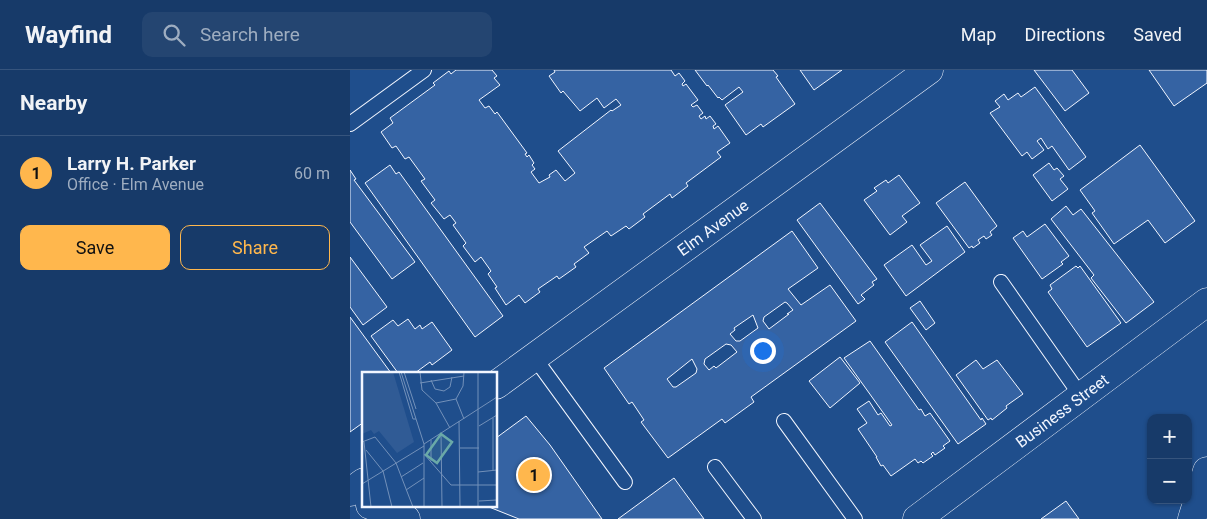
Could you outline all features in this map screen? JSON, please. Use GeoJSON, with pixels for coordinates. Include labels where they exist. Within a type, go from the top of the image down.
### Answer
{"type":"FeatureCollection","features":[{"type":"Feature","properties":{"kind":"street","name":"Elm Avenue"},"geometry":{"type":"LineString","coordinates":[[498,384],[929,70]]}},
{"type":"Feature","properties":{"kind":"street","name":"Business Street"},"geometry":{"type":"LineString","coordinates":[[917,519],[1207,302]]}},
{"type":"Feature","properties":{"kind":"street"},"geometry":{"type":"LineString","coordinates":[[1192,519],[1207,471]]}},
{"type":"Feature","properties":{"kind":"street"},"geometry":{"type":"LineString","coordinates":[[350,492],[362,483]]}},
{"type":"Feature","properties":{"kind":"street"},"geometry":{"type":"LineString","coordinates":[[350,498],[362,502]]}},
{"type":"Feature","properties":{"kind":"street"},"geometry":{"type":"LineString","coordinates":[[373,506],[406,519]]}},
{"type":"Feature","properties":{"kind":"lane"},"geometry":{"type":"LineString","coordinates":[[350,124],[424,70]]}},
{"type":"Feature","properties":{"kind":"lane"},"geometry":{"type":"LineString","coordinates":[[1001,282],[1081,396]]}},
{"type":"Feature","properties":{"kind":"lane"},"geometry":{"type":"LineString","coordinates":[[534,357],[625,482]]}},
{"type":"Feature","properties":{"kind":"lane"},"geometry":{"type":"LineString","coordinates":[[784,422],[855,519]]}},
{"type":"Feature","properties":{"kind":"lane"},"geometry":{"type":"LineString","coordinates":[[715,467],[754,519]]}},
{"type":"Feature","properties":{"kind":"building"},"geometry":{"type":"Polygon","coordinates":[[[456,70],[492,70],[497,76],[494,78],[500,85],[479,100],[485,108],[489,106],[495,114],[497,112],[527,153],[525,154],[527,157],[529,155],[535,169],[531,172],[539,183],[550,177],[549,175],[556,170],[565,181],[575,173],[558,151],[611,110],[621,105],[616,99],[604,108],[597,98],[580,111],[563,91],[561,93],[549,76],[555,72],[554,70],[671,70],[675,76],[679,73],[685,81],[682,84],[683,86],[686,84],[698,100],[691,105],[693,107],[697,105],[703,113],[699,116],[701,119],[705,116],[706,119],[710,116],[716,124],[713,126],[714,129],[718,126],[730,143],[717,152],[721,157],[686,183],[688,186],[672,198],[670,194],[643,214],[645,217],[629,229],[626,226],[611,236],[607,231],[584,247],[589,253],[574,264],[576,267],[559,279],[557,276],[538,289],[540,292],[525,303],[519,295],[506,305],[488,274],[491,271],[481,257],[475,262],[463,246],[466,243],[453,225],[456,223],[450,215],[444,219],[431,203],[435,200],[421,181],[425,179],[409,157],[405,159],[396,146],[392,148],[381,132],[393,123],[390,118],[435,85],[433,83],[449,71],[451,74],[456,70]]]}},
{"type":"Feature","properties":{"kind":"building"},"geometry":{"type":"Polygon","coordinates":[[[695,70],[773,70],[795,104],[763,127],[761,124],[746,135],[725,105],[743,92],[739,87],[722,100],[707,86],[695,70]]]}},
{"type":"Feature","properties":{"kind":"building"},"geometry":{"type":"Polygon","coordinates":[[[800,70],[842,70],[814,90],[800,70]]]}},
{"type":"Feature","properties":{"kind":"building"},"geometry":{"type":"Polygon","coordinates":[[[1034,70],[1072,70],[1089,93],[1065,111],[1034,70]]]}},
{"type":"Feature","properties":{"kind":"building"},"geometry":{"type":"Polygon","coordinates":[[[1149,70],[1207,70],[1207,83],[1174,106],[1149,70]]]}},
{"type":"Feature","properties":{"kind":"building"},"geometry":{"type":"Polygon","coordinates":[[[1035,87],[1086,157],[1069,170],[1052,146],[1048,149],[1041,138],[1037,141],[1044,150],[1032,159],[1027,152],[1022,156],[990,113],[1000,107],[995,101],[1004,94],[1008,100],[1018,93],[1021,97],[1035,87]]]}},
{"type":"Feature","properties":{"kind":"building"},"geometry":{"type":"Polygon","coordinates":[[[1140,145],[1195,221],[1165,243],[1148,220],[1114,244],[1092,213],[1095,211],[1080,190],[1140,145]]]}},
{"type":"Feature","properties":{"kind":"building"},"geometry":{"type":"Polygon","coordinates":[[[1049,163],[1054,170],[1057,168],[1064,176],[1060,179],[1068,189],[1052,201],[1033,175],[1049,163]]]}},
{"type":"Feature","properties":{"kind":"building"},"geometry":{"type":"Polygon","coordinates":[[[390,165],[396,174],[399,172],[503,316],[475,337],[365,183],[390,165]]]}},
{"type":"Feature","properties":{"kind":"building"},"geometry":{"type":"Polygon","coordinates":[[[350,170],[356,179],[354,180],[415,262],[392,279],[350,222],[350,170]]]}},
{"type":"Feature","properties":{"kind":"building"},"geometry":{"type":"Polygon","coordinates":[[[899,175],[920,203],[902,216],[907,222],[890,235],[864,200],[877,191],[874,188],[886,180],[888,183],[899,175]]]}},
{"type":"Feature","properties":{"kind":"building"},"geometry":{"type":"Polygon","coordinates":[[[965,182],[997,226],[990,232],[992,235],[986,239],[984,236],[978,240],[980,243],[973,248],[972,246],[969,248],[936,203],[965,182]]]}},
{"type":"Feature","properties":{"kind":"building"},"geometry":{"type":"Polygon","coordinates":[[[820,203],[877,279],[872,282],[874,285],[861,295],[865,299],[858,304],[797,220],[820,203]]]}},
{"type":"Feature","properties":{"kind":"building"},"geometry":{"type":"Polygon","coordinates":[[[1066,206],[1073,215],[1081,209],[1154,302],[1126,323],[1091,278],[1094,275],[1051,219],[1066,206]]]}},
{"type":"Feature","properties":{"kind":"building"},"geometry":{"type":"Polygon","coordinates":[[[1045,224],[1069,256],[1061,262],[1063,264],[1042,279],[1013,238],[1023,231],[1027,237],[1045,224]]]}},
{"type":"Feature","properties":{"kind":"building"},"geometry":{"type":"Polygon","coordinates":[[[947,226],[965,252],[906,296],[884,265],[912,245],[926,265],[932,261],[920,245],[947,226]]]}},
{"type":"Feature","properties":{"kind":"building"},"geometry":{"type":"Polygon","coordinates":[[[792,231],[818,268],[788,289],[801,305],[830,285],[856,321],[751,397],[754,402],[725,423],[722,419],[668,458],[641,422],[644,420],[632,402],[629,404],[604,368],[792,231]],[[785,302],[764,317],[763,321],[769,329],[793,310],[785,302]],[[753,315],[734,328],[735,330],[730,334],[736,341],[740,341],[758,328],[753,315]],[[726,344],[705,359],[704,364],[709,370],[714,366],[716,368],[737,352],[731,345],[726,344]],[[692,359],[667,379],[673,387],[676,387],[696,373],[697,369],[692,359]]]}},
{"type":"Feature","properties":{"kind":"building"},"geometry":{"type":"Polygon","coordinates":[[[350,257],[387,307],[363,325],[350,307],[350,257]]]}},
{"type":"Feature","properties":{"kind":"building"},"geometry":{"type":"Polygon","coordinates":[[[1076,266],[1078,268],[1080,266],[1121,323],[1087,347],[1048,292],[1052,289],[1050,285],[1076,266]]]}},
{"type":"Feature","properties":{"kind":"building"},"geometry":{"type":"Polygon","coordinates":[[[920,301],[935,323],[926,330],[910,308],[920,301]]]}},
{"type":"Feature","properties":{"kind":"building"},"geometry":{"type":"Polygon","coordinates":[[[350,317],[390,372],[362,372],[362,423],[350,432],[350,317]]]}},
{"type":"Feature","properties":{"kind":"building"},"geometry":{"type":"Polygon","coordinates":[[[408,319],[415,329],[420,325],[422,329],[432,322],[452,350],[432,365],[430,362],[416,372],[397,372],[371,336],[393,320],[398,326],[408,319]]]}},
{"type":"Feature","properties":{"kind":"building"},"geometry":{"type":"Polygon","coordinates":[[[912,322],[981,420],[982,418],[986,424],[958,444],[885,342],[912,322]]]}},
{"type":"Feature","properties":{"kind":"building"},"geometry":{"type":"Polygon","coordinates":[[[870,341],[919,410],[921,409],[925,416],[930,413],[950,441],[943,446],[945,448],[935,455],[933,452],[931,454],[933,456],[923,463],[921,461],[918,463],[915,459],[891,476],[883,465],[881,466],[858,429],[867,423],[857,409],[869,401],[878,415],[881,413],[890,426],[892,425],[844,358],[870,341]]]}},
{"type":"Feature","properties":{"kind":"building"},"geometry":{"type":"Polygon","coordinates":[[[840,357],[860,383],[830,408],[809,381],[840,357]]]}},
{"type":"Feature","properties":{"kind":"building"},"geometry":{"type":"Polygon","coordinates":[[[976,360],[983,369],[997,360],[1023,394],[1006,406],[1007,408],[992,420],[991,418],[988,420],[956,375],[976,360]]]}},
{"type":"Feature","properties":{"kind":"building"},"geometry":{"type":"Polygon","coordinates":[[[526,416],[550,445],[602,519],[519,519],[486,506],[498,506],[498,437],[526,416]]]}},
{"type":"Feature","properties":{"kind":"building"},"geometry":{"type":"Polygon","coordinates":[[[674,478],[704,519],[618,519],[674,478]]]}},
{"type":"Feature","properties":{"kind":"building"},"geometry":{"type":"Polygon","coordinates":[[[1066,501],[1079,519],[1041,519],[1066,501]]]}},
{"type":"Feature","properties":{"kind":"place","name":"Larry H. Parker"},"geometry":{"type":"Point","coordinates":[534,475]}}]}
